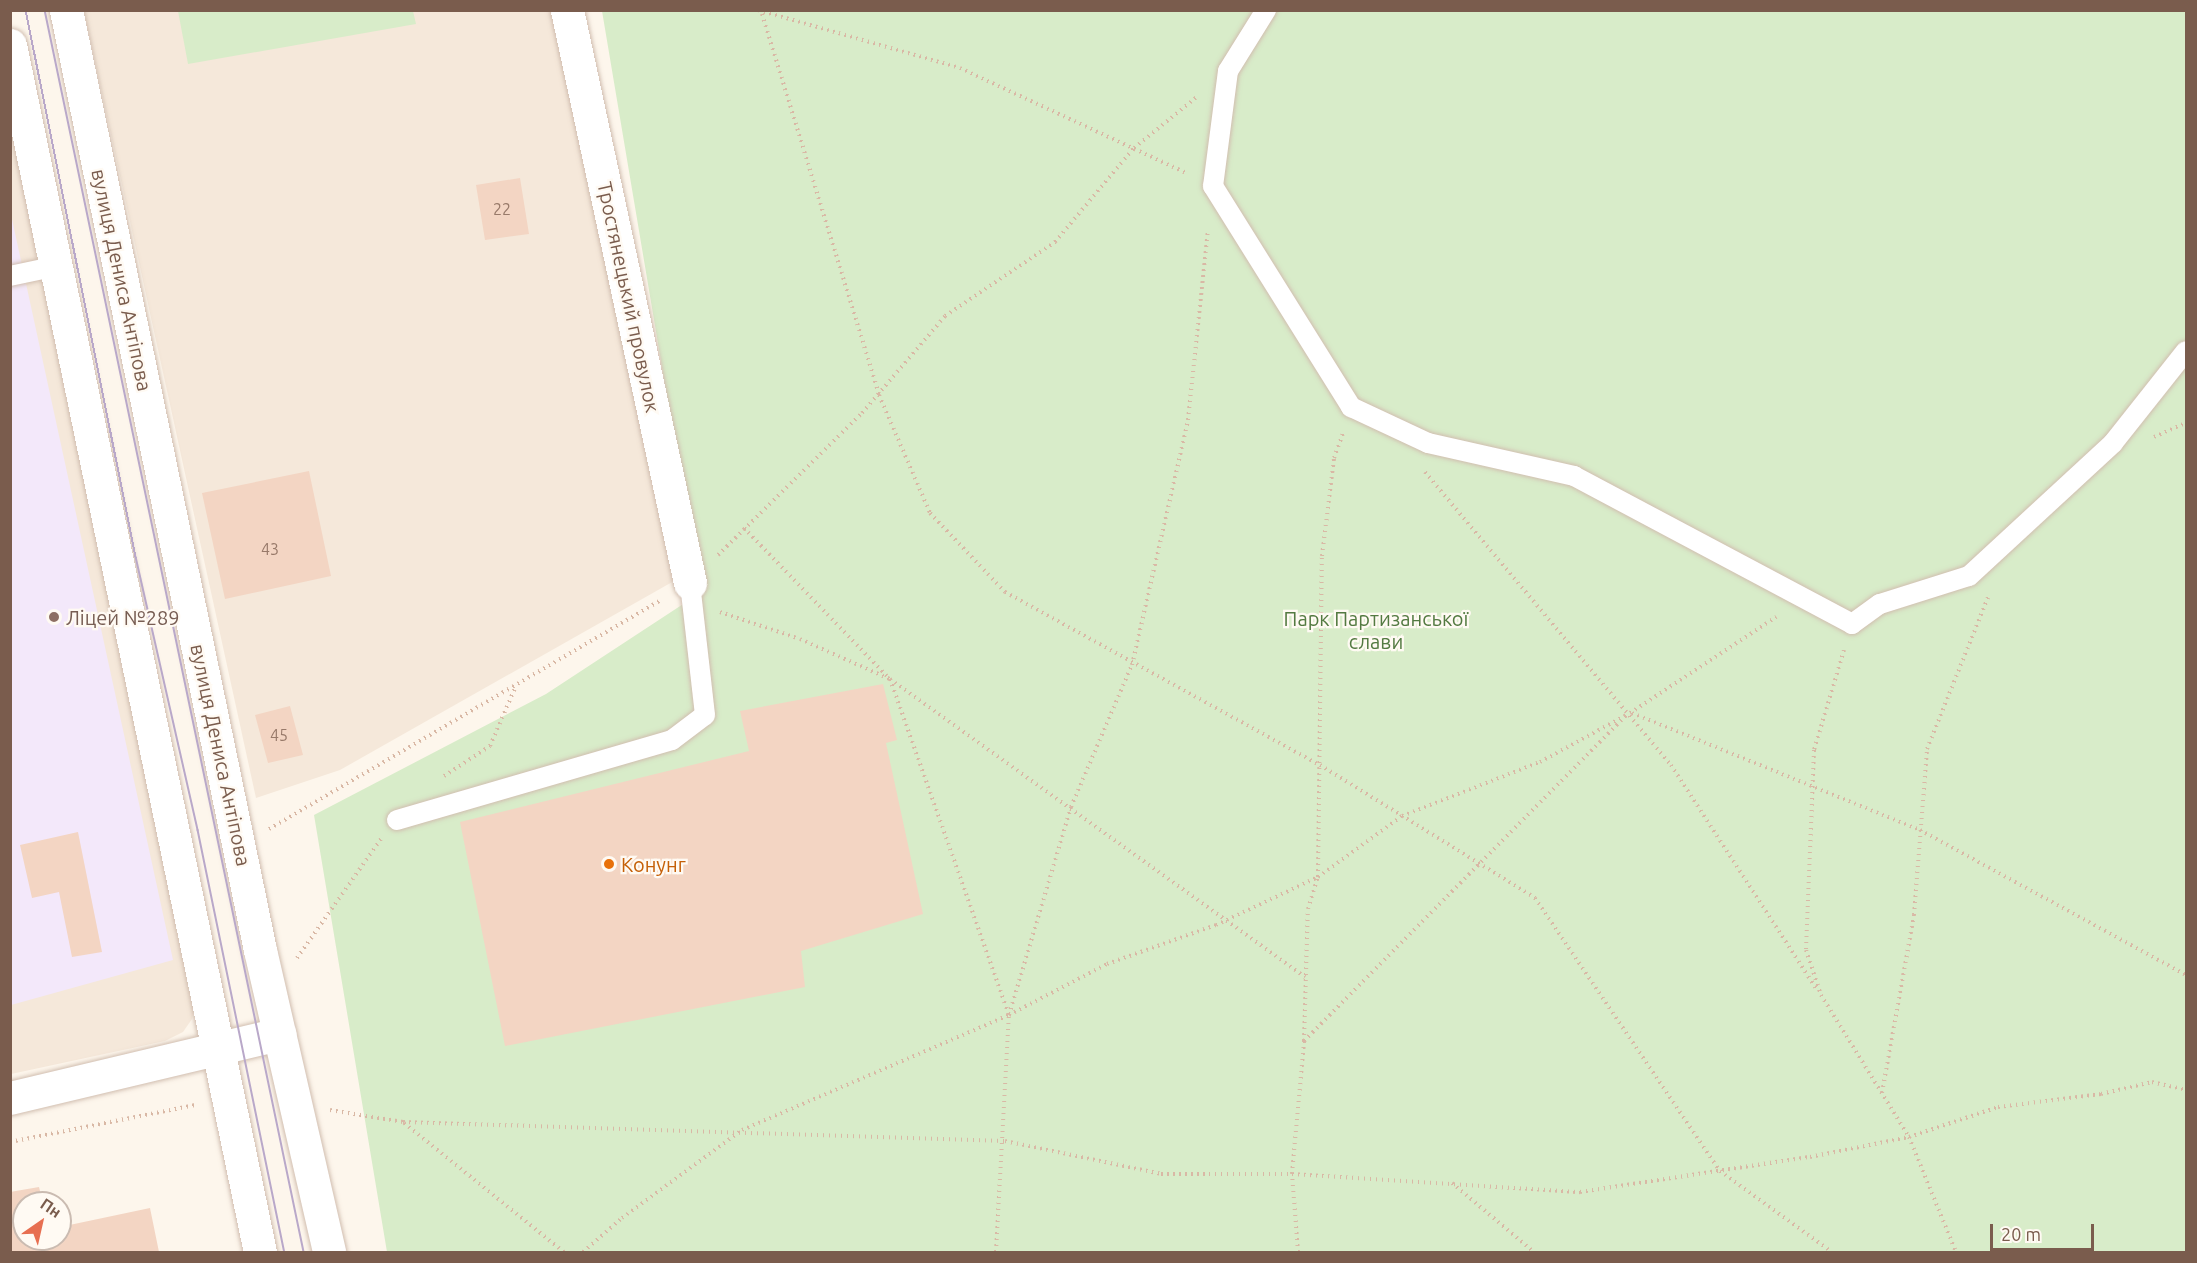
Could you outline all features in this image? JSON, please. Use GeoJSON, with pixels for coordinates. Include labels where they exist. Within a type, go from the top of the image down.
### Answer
{"type":"FeatureCollection","features":[{"type":"Feature","properties":{"kind":"street","name":"вулиця Дениса Антіпова"},"geometry":{"type":"LineString","coordinates":[[66,10],[279,1034],[329,1252]]}},
{"type":"Feature","properties":{"kind":"street","name":"Тростянецький провулок"},"geometry":{"type":"LineString","coordinates":[[567,10],[691,593]]}},
{"type":"Feature","properties":{"kind":"street"},"geometry":{"type":"LineString","coordinates":[[10,45],[220,1047],[260,1252]]}},
{"type":"Feature","properties":{"kind":"street"},"geometry":{"type":"LineString","coordinates":[[10,1098],[279,1034]]}},
{"type":"Feature","properties":{"kind":"lane"},"geometry":{"type":"LineString","coordinates":[[1266,10],[1228,70],[1213,186],[1351,407],[1428,443],[1574,476],[1852,624],[1880,604],[1969,576],[2113,443],[2187,351]]}},
{"type":"Feature","properties":{"kind":"lane"},"geometry":{"type":"LineString","coordinates":[[10,276],[57,266]]}},
{"type":"Feature","properties":{"kind":"lane"},"geometry":{"type":"LineString","coordinates":[[397,820],[672,740],[705,715],[691,593]]}},
{"type":"Feature","properties":{"kind":"path"},"geometry":{"type":"LineString","coordinates":[[758,10],[762,14],[879,395],[930,513],[1005,592],[1132,665],[1320,765],[1535,898],[1720,1171],[1832,1252]]}},
{"type":"Feature","properties":{"kind":"path"},"geometry":{"type":"LineString","coordinates":[[762,14],[960,68],[1213,186],[1188,420],[1132,665],[1071,807],[1009,1015],[1005,1141],[996,1252]]}},
{"type":"Feature","properties":{"kind":"path"},"geometry":{"type":"LineString","coordinates":[[240,846],[691,593],[744,528],[879,395],[945,316],[1055,242],[1134,148],[1228,70]]}},
{"type":"Feature","properties":{"kind":"path"},"geometry":{"type":"LineString","coordinates":[[1298,1252],[1292,1174],[1305,1041],[1308,909],[1318,877],[1322,556],[1334,458],[1351,407]]}},
{"type":"Feature","properties":{"kind":"path"},"geometry":{"type":"LineString","coordinates":[[1420,466],[1630,712],[1671,765],[1821,995],[1909,1137],[1956,1252]]}},
{"type":"Feature","properties":{"kind":"path"},"geometry":{"type":"LineString","coordinates":[[744,528],[890,679],[1306,978]]}},
{"type":"Feature","properties":{"kind":"path"},"geometry":{"type":"LineString","coordinates":[[1882,1094],[1914,915],[1927,749],[1992,590]]}},
{"type":"Feature","properties":{"kind":"path"},"geometry":{"type":"LineString","coordinates":[[691,593],[890,679],[1009,1015]]}},
{"type":"Feature","properties":{"kind":"path"},"geometry":{"type":"LineString","coordinates":[[583,1252],[622,1218],[742,1130],[1009,1015],[1107,964],[1228,920],[1318,877],[1402,816],[1540,762],[1630,712],[1772,616],[1783,617]]}},
{"type":"Feature","properties":{"kind":"path"},"geometry":{"type":"LineString","coordinates":[[1821,995],[1806,950],[1814,750],[1852,624]]}},
{"type":"Feature","properties":{"kind":"path"},"geometry":{"type":"LineString","coordinates":[[1630,712],[1920,830],[2187,975]]}},
{"type":"Feature","properties":{"kind":"path"},"geometry":{"type":"LineString","coordinates":[[1305,1041],[1478,862],[1630,712]]}},
{"type":"Feature","properties":{"kind":"path"},"geometry":{"type":"LineString","coordinates":[[299,1116],[326,1109],[403,1122],[742,1130],[1005,1141],[1161,1174],[1292,1174],[1580,1192],[1720,1171],[1909,1137],[1998,1107],[2101,1095],[2152,1082],[2187,1090]]}},
{"type":"Feature","properties":{"kind":"path"},"geometry":{"type":"LineString","coordinates":[[10,1142],[195,1105]]}},
{"type":"Feature","properties":{"kind":"path"},"geometry":{"type":"LineString","coordinates":[[403,1122],[564,1252]]}},
{"type":"Feature","properties":{"kind":"path"},"geometry":{"type":"LineString","coordinates":[[1452,1183],[1534,1252]]}},
{"type":"Feature","properties":{"kind":"shaded area"},"geometry":{"type":"Polygon","coordinates":[[[84,11],[552,11],[674,581],[340,770],[256,798],[84,11]]]}},
{"type":"Feature","properties":{"kind":"shaded area","name":"Ліцей №289"},"geometry":{"type":"Polygon","coordinates":[[[10,77],[196,997],[192,1019],[183,1032],[165,1041],[11,1074],[10,77]]]}},
{"type":"Feature","properties":{"kind":"shaded area","name":"Ліцей №289"},"geometry":{"type":"Polygon","coordinates":[[[10,210],[173,960],[11,1005],[10,1005],[10,210]]]}},
{"type":"Feature","properties":{"kind":"green space"},"geometry":{"type":"Polygon","coordinates":[[[178,11],[413,11],[416,24],[188,64],[178,11]]]}},
{"type":"Feature","properties":{"kind":"green space","name":"Парк Партизанської слави"},"geometry":{"type":"Polygon","coordinates":[[[602,11],[2186,11],[2186,1252],[387,1252],[314,815],[546,694],[700,593],[602,11]]]}},
{"type":"Feature","properties":{"kind":"building"},"geometry":{"type":"Polygon","coordinates":[[[520,178],[529,234],[485,240],[476,185],[520,178]]]}},
{"type":"Feature","properties":{"kind":"building"},"geometry":{"type":"Polygon","coordinates":[[[309,471],[331,576],[225,599],[202,493],[309,471]]]}},
{"type":"Feature","properties":{"kind":"building","name":"Конунг"},"geometry":{"type":"Polygon","coordinates":[[[883,684],[897,740],[886,743],[923,914],[801,951],[805,987],[505,1046],[460,822],[749,751],[740,711],[883,684]]]}},
{"type":"Feature","properties":{"kind":"building"},"geometry":{"type":"Polygon","coordinates":[[[290,706],[303,755],[268,763],[255,715],[290,706]]]}},
{"type":"Feature","properties":{"kind":"building"},"geometry":{"type":"Polygon","coordinates":[[[78,832],[102,952],[72,957],[59,892],[32,898],[20,845],[78,832]]]}},
{"type":"Feature","properties":{"kind":"building"},"geometry":{"type":"Polygon","coordinates":[[[39,1187],[40,1191],[16,1191],[39,1187]]]}},
{"type":"Feature","properties":{"kind":"building"},"geometry":{"type":"Polygon","coordinates":[[[10,1192],[12,1192],[12,1251],[72,1251],[72,1224],[150,1208],[159,1252],[10,1252],[10,1192]]]}},
{"type":"Feature","properties":{"kind":"tram line"},"geometry":{"type":"LineString","coordinates":[[26,10],[136,557],[198,830],[285,1252]]}},
{"type":"Feature","properties":{"kind":"tram line"},"geometry":{"type":"LineString","coordinates":[[45,10],[304,1252]]}},
{"type":"Feature","properties":{"kind":"place","name":"Ліцей №289"},"geometry":{"type":"Point","coordinates":[54,617]}},
{"type":"Feature","properties":{"kind":"place","name":"Конунг"},"geometry":{"type":"Point","coordinates":[609,864]}}]}
